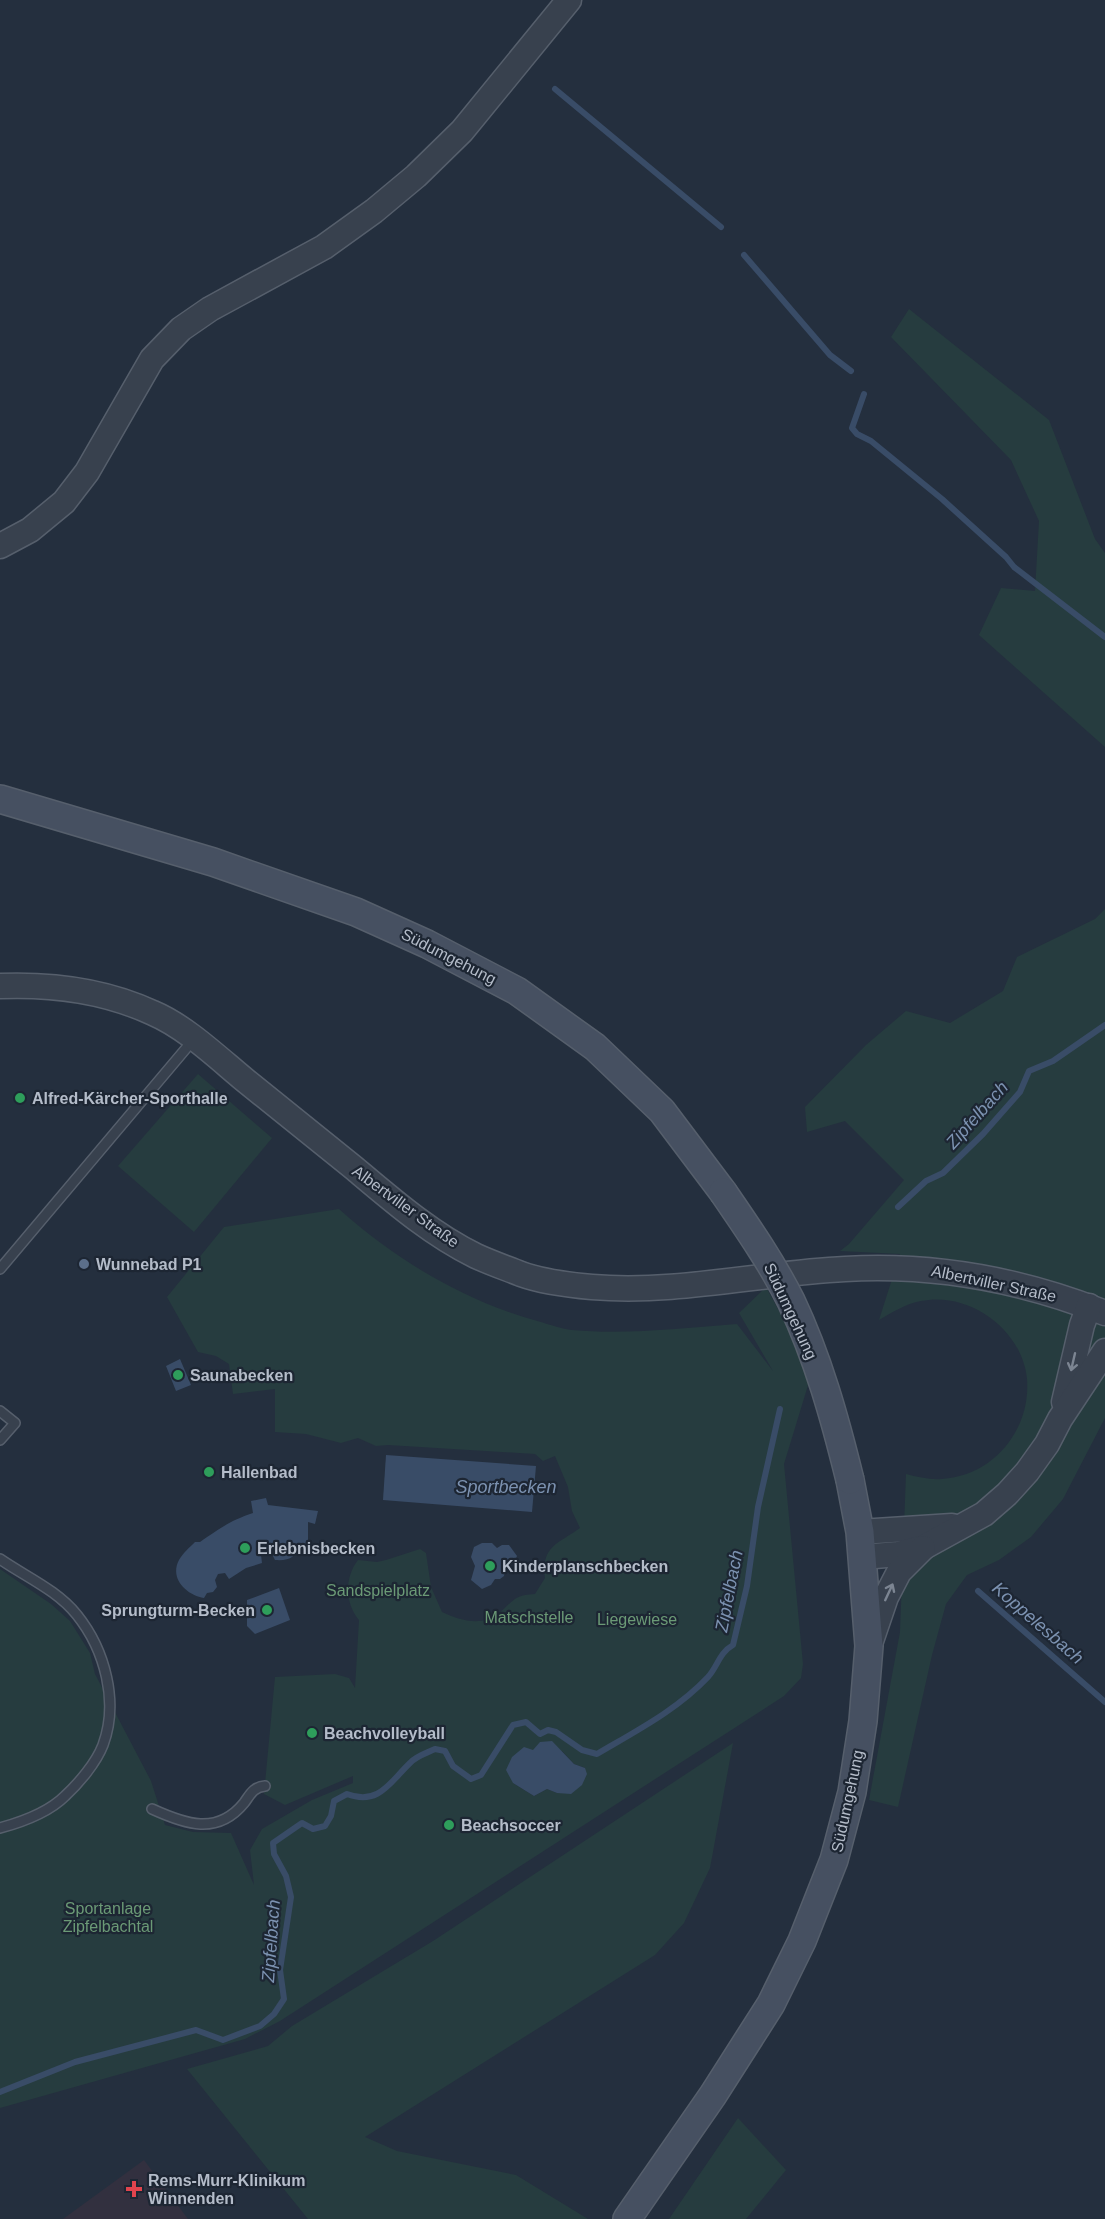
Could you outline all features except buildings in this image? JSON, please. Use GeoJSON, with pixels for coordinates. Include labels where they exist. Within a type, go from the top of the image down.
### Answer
{"type":"FeatureCollection","features":[{"type":"Feature","properties":{"kind":"main road","name":"Südumgehung"},"geometry":{"type":"LineString","coordinates":[[0,799],[213,862],[356,912],[427,944],[517,991],[595,1047],[662,1111],[723,1192],[763,1251],[791,1302],[829,1402],[850,1480],[861,1545],[869,1646],[863,1721],[852,1792],[834,1860],[802,1941],[771,2004],[719,2085],[627,2219]]}},
{"type":"Feature","properties":{"kind":"street"},"geometry":{"type":"LineString","coordinates":[[0,546],[30,530],[64,502],[87,472],[152,359],[181,329],[210,309],[324,247],[374,211],[416,176],[462,131],[569,0]]}},
{"type":"Feature","properties":{"kind":"street","name":"Albertviller Straße"},"geometry":{"type":"LineString","coordinates":[[0,986],[33,985],[111,997],[155,1013],[194,1039],[390,1199],[435,1231],[477,1256],[525,1275],[571,1285],[625,1290],[696,1286],[845,1269],[914,1268],[948,1271],[1034,1289],[1097,1310]]}},
{"type":"Feature","properties":{"kind":"street"},"geometry":{"type":"LineString","coordinates":[[1060,1419],[1082,1325],[1097,1310]]}},
{"type":"Feature","properties":{"kind":"street"},"geometry":{"type":"LineString","coordinates":[[861,1545],[898,1554],[924,1547],[984,1514],[1021,1479],[1047,1444],[1060,1419],[1105,1351]]}},
{"type":"Feature","properties":{"kind":"street"},"geometry":{"type":"LineString","coordinates":[[861,1545],[916,1530],[964,1525]]}},
{"type":"Feature","properties":{"kind":"street"},"geometry":{"type":"LineString","coordinates":[[869,1646],[886,1597],[899,1572],[924,1547]]}},
{"type":"Feature","properties":{"kind":"lane"},"geometry":{"type":"LineString","coordinates":[[0,1269],[194,1039]]}},
{"type":"Feature","properties":{"kind":"lane"},"geometry":{"type":"LineString","coordinates":[[0,1412],[15,1423],[0,1440]]}},
{"type":"Feature","properties":{"kind":"lane"},"geometry":{"type":"LineString","coordinates":[[0,1559],[46,1587],[76,1614],[92,1637],[102,1661],[108,1683],[110,1706],[103,1745],[84,1774],[64,1798],[36,1814],[0,1828]]}},
{"type":"Feature","properties":{"kind":"lane"},"geometry":{"type":"LineString","coordinates":[[152,1809],[178,1821],[200,1826],[207,1825],[233,1815],[254,1789],[265,1786]]}},
{"type":"Feature","properties":{"kind":"shaded area","name":"Rems-Murr-Klinikum Winnenden"},"geometry":{"type":"Polygon","coordinates":[[[144,2160],[188,2219],[63,2219],[144,2160]]]}},
{"type":"Feature","properties":{"kind":"green space"},"geometry":{"type":"Polygon","coordinates":[[[909,309],[1049,420],[1095,539],[1105,553],[1105,747],[979,635],[1001,588],[1035,591],[1039,521],[1011,460],[891,337],[909,309]]]}},
{"type":"Feature","properties":{"kind":"green space"},"geometry":{"type":"Polygon","coordinates":[[[1105,909],[1105,1418],[1063,1499],[1031,1537],[999,1560],[967,1575],[946,1604],[932,1655],[898,1807],[869,1800],[900,1632],[906,1474],[933,1479],[961,1476],[993,1459],[1006,1447],[1016,1432],[1027,1398],[1027,1379],[1023,1361],[1015,1344],[1004,1330],[974,1308],[939,1299],[921,1301],[904,1306],[879,1320],[900,1254],[840,1251],[849,1244],[904,1180],[845,1121],[807,1132],[805,1107],[866,1045],[906,1011],[950,1023],[1003,991],[1017,957],[1095,919],[1105,909]]]}},
{"type":"Feature","properties":{"kind":"green space"},"geometry":{"type":"Polygon","coordinates":[[[198,1074],[272,1138],[194,1232],[118,1166],[198,1074]]]}},
{"type":"Feature","properties":{"kind":"green space"},"geometry":{"type":"Polygon","coordinates":[[[339,1209],[384,1246],[434,1278],[513,1314],[564,1329],[613,1332],[737,1324],[773,1371],[739,1313],[766,1287],[786,1324],[809,1382],[784,1464],[803,1664],[801,1678],[784,1696],[280,2021],[245,2039],[0,2108],[0,1569],[51,1604],[70,1621],[90,1653],[95,1674],[151,1781],[165,1825],[193,1832],[231,1833],[254,1885],[250,1850],[262,1829],[312,1800],[353,1783],[353,1776],[285,1805],[264,1794],[275,1677],[335,1674],[349,1678],[355,1688],[359,1620],[351,1606],[348,1583],[358,1560],[377,1562],[420,1549],[426,1553],[431,1587],[442,1612],[463,1620],[484,1620],[498,1614],[518,1598],[535,1594],[545,1578],[544,1567],[549,1552],[558,1542],[580,1528],[572,1511],[568,1487],[555,1456],[543,1461],[535,1454],[376,1446],[358,1438],[341,1443],[306,1434],[275,1432],[275,1389],[233,1394],[229,1364],[216,1356],[198,1352],[167,1297],[224,1227],[339,1209]],[[562,1751],[513,1783],[534,1796],[547,1789],[557,1793],[585,1768],[574,1764],[562,1751]]]}},
{"type":"Feature","properties":{"kind":"green space"},"geometry":{"type":"Polygon","coordinates":[[[733,1743],[710,1868],[684,1923],[655,1955],[365,2137],[397,2151],[516,2175],[588,2219],[308,2219],[187,2069],[268,2046],[292,2026],[433,1941],[733,1743]]]}},
{"type":"Feature","properties":{"kind":"green space"},"geometry":{"type":"Polygon","coordinates":[[[738,2118],[786,2170],[746,2219],[669,2219],[738,2118]]]}},
{"type":"Feature","properties":{"kind":"water","name":"Saunabecken"},"geometry":{"type":"Polygon","coordinates":[[[180,1359],[191,1385],[176,1391],[166,1366],[180,1359]]]}},
{"type":"Feature","properties":{"kind":"water","name":"Sportbecken"},"geometry":{"type":"Polygon","coordinates":[[[386,1455],[536,1466],[532,1512],[383,1500],[386,1455]]]}},
{"type":"Feature","properties":{"kind":"water","name":"Erlebnisbecken"},"geometry":{"type":"Polygon","coordinates":[[[266,1498],[268,1505],[318,1511],[315,1524],[308,1522],[308,1544],[303,1544],[295,1555],[285,1560],[275,1560],[272,1554],[266,1552],[261,1555],[262,1563],[246,1568],[229,1579],[225,1573],[218,1574],[215,1580],[217,1587],[213,1592],[207,1593],[204,1598],[186,1590],[176,1574],[179,1560],[185,1553],[195,1542],[200,1542],[231,1522],[253,1513],[251,1501],[266,1498]]]}},
{"type":"Feature","properties":{"kind":"water","name":"Kinderplanschbecken"},"geometry":{"type":"Polygon","coordinates":[[[482,1543],[492,1543],[497,1548],[509,1545],[517,1556],[515,1561],[506,1566],[504,1576],[495,1579],[491,1585],[482,1589],[471,1580],[475,1566],[471,1557],[474,1547],[482,1543]]]}},
{"type":"Feature","properties":{"kind":"water","name":"Sprungturm-Becken"},"geometry":{"type":"Polygon","coordinates":[[[279,1588],[290,1620],[255,1634],[247,1626],[247,1600],[279,1588]]]}},
{"type":"Feature","properties":{"kind":"water"},"geometry":{"type":"Polygon","coordinates":[[[552,1741],[574,1764],[585,1768],[587,1774],[582,1785],[571,1794],[557,1793],[547,1789],[534,1796],[513,1783],[506,1770],[512,1757],[524,1747],[533,1750],[540,1742],[552,1741]]]}},
{"type":"Feature","properties":{"kind":"waterway"},"geometry":{"type":"LineString","coordinates":[[555,89],[721,227]]}},
{"type":"Feature","properties":{"kind":"waterway"},"geometry":{"type":"LineString","coordinates":[[744,255],[830,355],[851,371]]}},
{"type":"Feature","properties":{"kind":"waterway"},"geometry":{"type":"LineString","coordinates":[[864,394],[852,428],[857,434],[871,441],[942,499],[1014,567],[1105,637]]}},
{"type":"Feature","properties":{"kind":"waterway","name":"Zipfelbach"},"geometry":{"type":"LineString","coordinates":[[898,1207],[926,1181],[943,1173],[983,1134],[1020,1092],[1029,1071],[1053,1061],[1105,1025]]}},
{"type":"Feature","properties":{"kind":"waterway","name":"Zipfelbach"},"geometry":{"type":"LineString","coordinates":[[0,2092],[75,2062],[196,2030],[223,2040],[260,2026],[274,2014],[284,1999],[280,1970],[291,1897],[286,1876],[274,1854],[273,1843],[302,1823],[313,1829],[325,1826],[331,1816],[334,1801],[347,1794],[358,1797],[376,1794],[390,1784],[412,1761],[435,1749],[445,1751],[453,1766],[471,1779],[481,1775],[513,1725],[526,1722],[540,1734],[548,1730],[556,1732],[582,1750],[597,1754],[656,1719],[696,1689],[708,1677],[728,1648],[733,1645],[747,1586],[758,1507],[780,1409]]}},
{"type":"Feature","properties":{"kind":"waterway","name":"Koppelesbach"},"geometry":{"type":"LineString","coordinates":[[978,1591],[1105,1702]]}},
{"type":"Feature","properties":{"kind":"place","name":"Alfred-Kärcher-Sporthalle"},"geometry":{"type":"Point","coordinates":[20,1098]}},
{"type":"Feature","properties":{"kind":"place","name":"Wunnebad P1"},"geometry":{"type":"Point","coordinates":[84,1264]}},
{"type":"Feature","properties":{"kind":"place","name":"Saunabecken"},"geometry":{"type":"Point","coordinates":[178,1375]}},
{"type":"Feature","properties":{"kind":"place","name":"Hallenbad"},"geometry":{"type":"Point","coordinates":[209,1472]}},
{"type":"Feature","properties":{"kind":"place","name":"Erlebnisbecken"},"geometry":{"type":"Point","coordinates":[245,1548]}},
{"type":"Feature","properties":{"kind":"place","name":"Kinderplanschbecken"},"geometry":{"type":"Point","coordinates":[490,1566]}},
{"type":"Feature","properties":{"kind":"place","name":"Sprungturm-Becken"},"geometry":{"type":"Point","coordinates":[267,1610]}},
{"type":"Feature","properties":{"kind":"place","name":"Beachvolleyball"},"geometry":{"type":"Point","coordinates":[312,1733]}},
{"type":"Feature","properties":{"kind":"place","name":"Beachsoccer"},"geometry":{"type":"Point","coordinates":[449,1825]}},
{"type":"Feature","properties":{"kind":"place","name":"Rems-Murr-Klinikum Winnenden"},"geometry":{"type":"Point","coordinates":[134,2189]}},
{"type":"Feature","properties":{"kind":"park label","name":"Sandspielplatz"},"geometry":{"type":"Point","coordinates":[378,1590]}},
{"type":"Feature","properties":{"kind":"park label","name":"Matschstelle"},"geometry":{"type":"Point","coordinates":[529,1617]}},
{"type":"Feature","properties":{"kind":"park label","name":"Liegewiese"},"geometry":{"type":"Point","coordinates":[637,1619]}},
{"type":"Feature","properties":{"kind":"park label","name":"Sportanlage Zipfelbachtal"},"geometry":{"type":"Point","coordinates":[108,1917]}}]}
